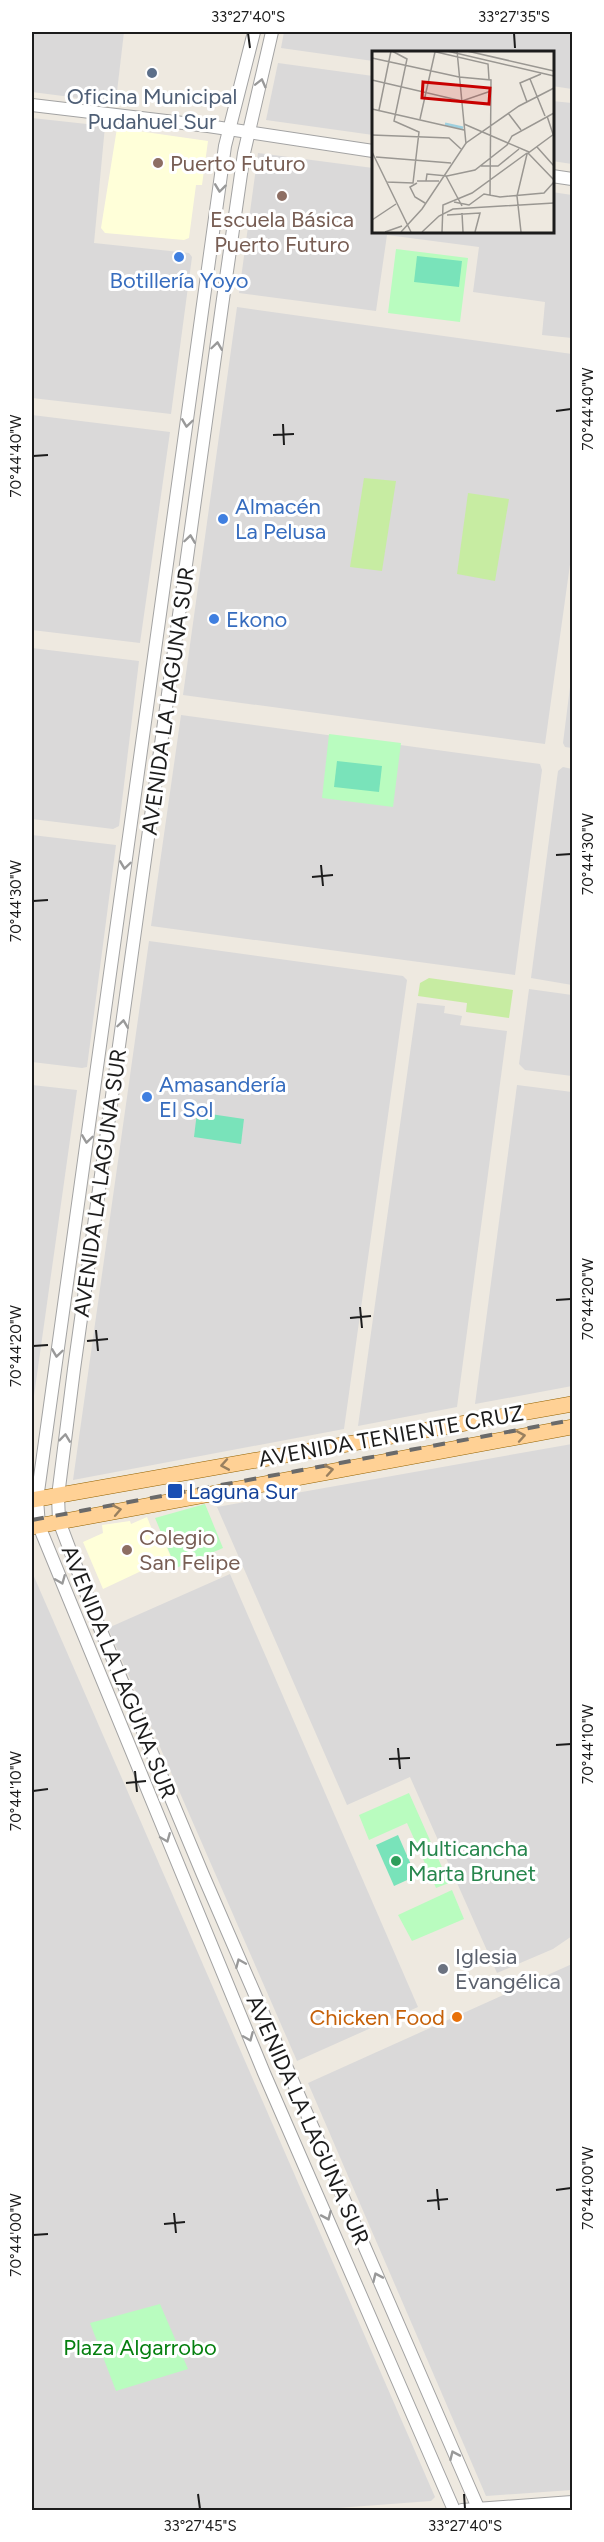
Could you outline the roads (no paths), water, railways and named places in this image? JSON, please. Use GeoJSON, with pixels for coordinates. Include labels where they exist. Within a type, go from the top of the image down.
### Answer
{"type":"FeatureCollection","features":[{"type":"Feature","properties":{"kind":"main road","name":"AVENIDA TENIENTE CRUZ"},"geometry":{"type":"LineString","coordinates":[[34,1500],[573,1404]]}},
{"type":"Feature","properties":{"kind":"main road","name":"AVENIDA TENIENTE CRUZ"},"geometry":{"type":"LineString","coordinates":[[35,1526],[573,1427]]}},
{"type":"Feature","properties":{"kind":"street","name":"AVENIDA LA LAGUNA SUR"},"geometry":{"type":"LineString","coordinates":[[254,32],[228,130],[34,1500],[35,1526],[260,2062],[454,2511]]}},
{"type":"Feature","properties":{"kind":"street","name":"AVENIDA LA LAGUNA SUR"},"geometry":{"type":"LineString","coordinates":[[272,32],[248,134],[57,1496],[59,1521],[94,1614],[198,1864],[479,2510]]}},
{"type":"Feature","properties":{"kind":"street"},"geometry":{"type":"LineString","coordinates":[[32,105],[372,151]]}},
{"type":"Feature","properties":{"kind":"street"},"geometry":{"type":"LineString","coordinates":[[553,176],[573,179]]}},
{"type":"Feature","properties":{"kind":"street"},"geometry":{"type":"LineString","coordinates":[[81,1179],[89,1185],[100,1186]]}},
{"type":"Feature","properties":{"kind":"street"},"geometry":{"type":"LineString","coordinates":[[462,2511],[573,2502]]}},
{"type":"Feature","properties":{"kind":"railway"},"geometry":{"type":"LineString","coordinates":[[32,1520],[572,1420]]}},
{"type":"Feature","properties":{"kind":"place","name":"Oficina Municipal Pudahuel Sur"},"geometry":{"type":"Point","coordinates":[152,73]}},
{"type":"Feature","properties":{"kind":"place","name":"Puerto Futuro"},"geometry":{"type":"Point","coordinates":[158,163]}},
{"type":"Feature","properties":{"kind":"place","name":"Escuela Básica Puerto Futuro"},"geometry":{"type":"Point","coordinates":[282,196]}},
{"type":"Feature","properties":{"kind":"place","name":"Botillería Yoyo"},"geometry":{"type":"Point","coordinates":[179,257]}},
{"type":"Feature","properties":{"kind":"place","name":"Almacén La Pelusa"},"geometry":{"type":"Point","coordinates":[223,519]}},
{"type":"Feature","properties":{"kind":"place","name":"Ekono"},"geometry":{"type":"Point","coordinates":[214,619]}},
{"type":"Feature","properties":{"kind":"place","name":"Amasandería El Sol"},"geometry":{"type":"Point","coordinates":[147,1097]}},
{"type":"Feature","properties":{"kind":"place","name":"Laguna Sur"},"geometry":{"type":"Point","coordinates":[175,1491]}},
{"type":"Feature","properties":{"kind":"place","name":"Colegio San Felipe"},"geometry":{"type":"Point","coordinates":[127,1550]}},
{"type":"Feature","properties":{"kind":"place","name":"Multicancha Marta Brunet"},"geometry":{"type":"Point","coordinates":[396,1861]}},
{"type":"Feature","properties":{"kind":"place","name":"Iglesia Evangélica"},"geometry":{"type":"Point","coordinates":[443,1969]}},
{"type":"Feature","properties":{"kind":"place","name":"Chicken Food"},"geometry":{"type":"Point","coordinates":[457,2017]}},
{"type":"Feature","properties":{"kind":"park label","name":"Plaza Algarrobo"},"geometry":{"type":"Point","coordinates":[140,2347]}}]}
